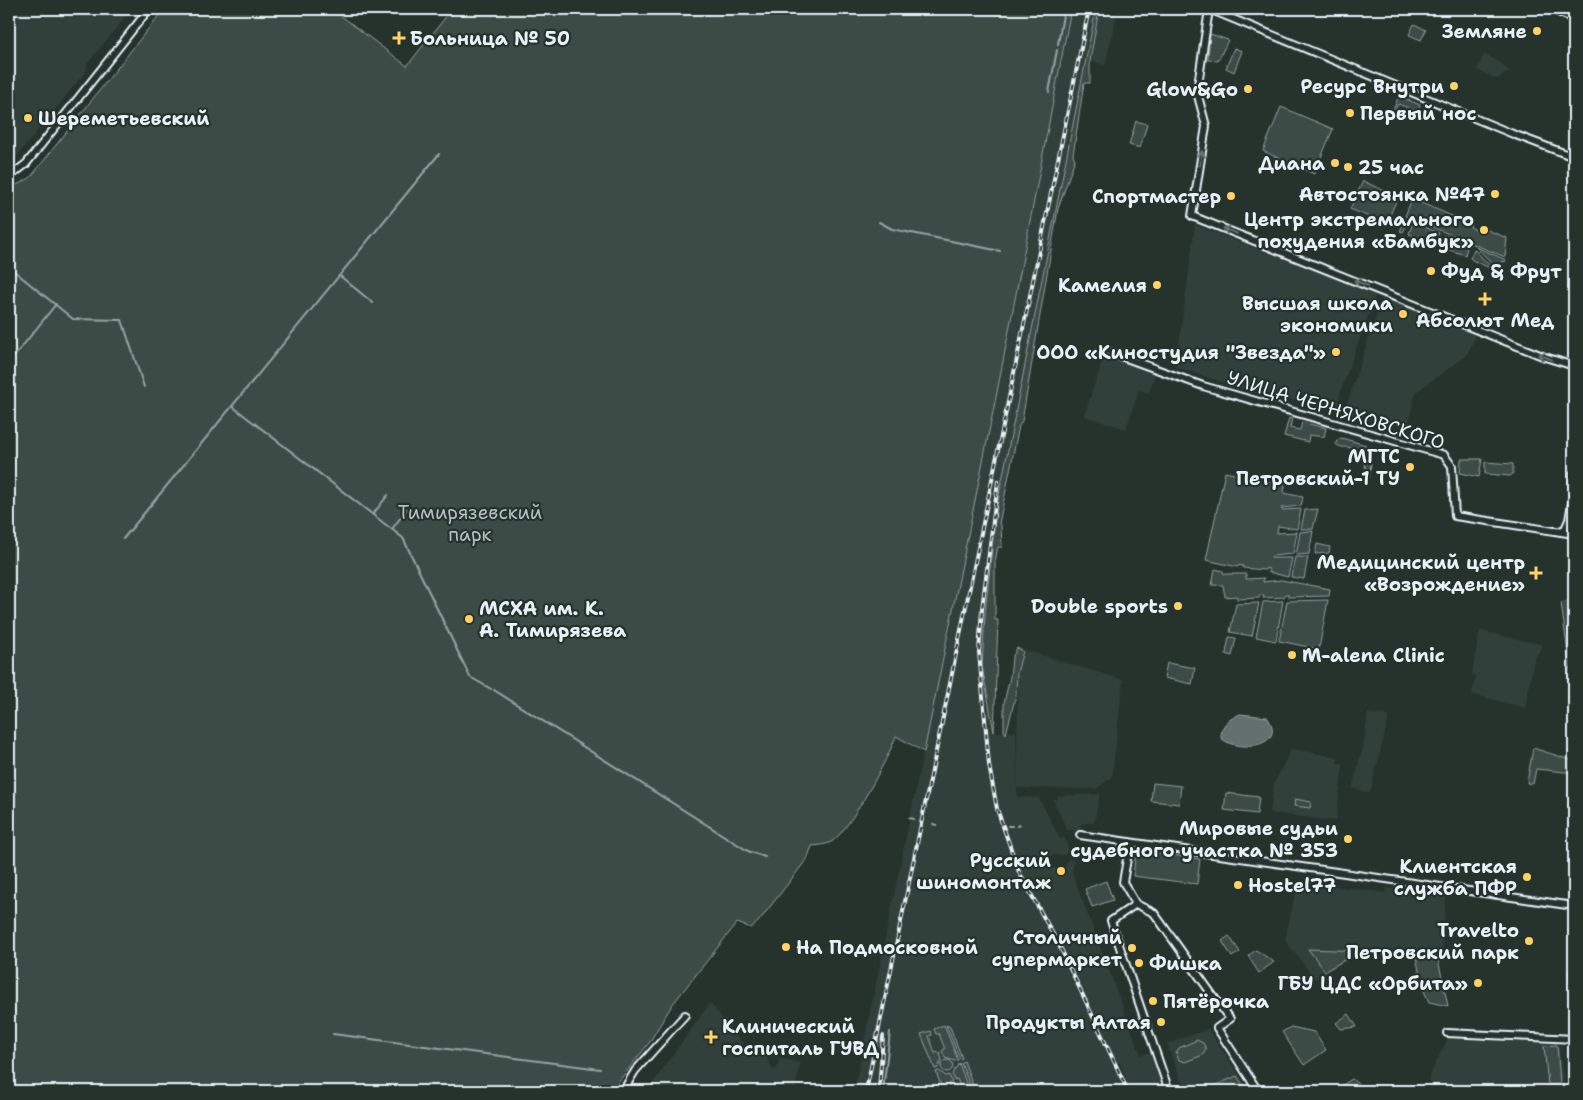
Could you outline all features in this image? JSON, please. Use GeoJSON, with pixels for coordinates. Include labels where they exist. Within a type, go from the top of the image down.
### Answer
{"type":"FeatureCollection","features":[{"type":"Feature","properties":{"kind":"street"},"geometry":{"type":"LineString","coordinates":[[9,177],[26,164],[150,9]]}},
{"type":"Feature","properties":{"kind":"street"},"geometry":{"type":"LineString","coordinates":[[1574,157],[1513,134],[1209,9],[1197,92],[1206,126],[1192,216],[1545,357],[1574,366]]}},
{"type":"Feature","properties":{"kind":"street"},"geometry":{"type":"LineString","coordinates":[[1550,9],[1574,20]]}},
{"type":"Feature","properties":{"kind":"street","name":"УЛИЦА ЧЕРНЯХОВСКОГО"},"geometry":{"type":"LineString","coordinates":[[1104,350],[1220,391],[1444,455],[1452,466],[1456,516],[1574,534]]}},
{"type":"Feature","properties":{"kind":"street"},"geometry":{"type":"LineString","coordinates":[[1558,532],[1565,529],[1569,520],[1573,499],[1574,474]]}},
{"type":"Feature","properties":{"kind":"street"},"geometry":{"type":"LineString","coordinates":[[1080,835],[1574,906]]}},
{"type":"Feature","properties":{"kind":"street"},"geometry":{"type":"LineString","coordinates":[[1130,842],[1123,882],[1136,904],[1154,913],[1230,1020],[1217,1028],[1258,1091]]}},
{"type":"Feature","properties":{"kind":"street"},"geometry":{"type":"LineString","coordinates":[[1136,904],[1111,921],[1169,1091]]}},
{"type":"Feature","properties":{"kind":"street"},"geometry":{"type":"LineString","coordinates":[[622,1091],[635,1071],[684,1015]]}},
{"type":"Feature","properties":{"kind":"street"},"geometry":{"type":"LineString","coordinates":[[1447,1033],[1574,1038]]}},
{"type":"Feature","properties":{"kind":"shaded area","name":"Шереметьевский"},"geometry":{"type":"Polygon","coordinates":[[[9,9],[132,9],[87,64],[86,71],[9,166],[9,9]]]}},
{"type":"Feature","properties":{"kind":"shaded area"},"geometry":{"type":"Polygon","coordinates":[[[1071,9],[1096,9],[1034,319],[991,563],[985,614],[994,732],[1016,732],[1017,797],[1039,798],[1060,839],[1064,837],[1069,850],[1065,855],[1036,856],[1035,853],[1029,853],[1030,863],[1037,862],[1039,867],[1064,869],[1068,859],[1074,861],[1072,873],[1141,1055],[1152,1052],[1165,1091],[1130,1091],[1120,1062],[1118,1063],[1129,1091],[854,1091],[998,387],[1071,9]]]}},
{"type":"Feature","properties":{"kind":"shaded area"},"geometry":{"type":"Polygon","coordinates":[[[1099,9],[1118,9],[1105,65],[1090,61],[1099,9]]]}},
{"type":"Feature","properties":{"kind":"shaded area"},"geometry":{"type":"Polygon","coordinates":[[[1484,54],[1499,62],[1509,71],[1497,79],[1477,70],[1484,54]]]}},
{"type":"Feature","properties":{"kind":"shaded area"},"geometry":{"type":"Polygon","coordinates":[[[1195,225],[1376,294],[1341,390],[1337,409],[1253,392],[1176,367],[1195,225]]]}},
{"type":"Feature","properties":{"kind":"shaded area"},"geometry":{"type":"Polygon","coordinates":[[[1383,296],[1477,333],[1466,356],[1416,392],[1407,428],[1343,415],[1383,296]]]}},
{"type":"Feature","properties":{"kind":"shaded area"},"geometry":{"type":"Polygon","coordinates":[[[1104,356],[1155,374],[1149,393],[1139,390],[1126,429],[1084,416],[1104,356]]]}},
{"type":"Feature","properties":{"kind":"shaded area"},"geometry":{"type":"Polygon","coordinates":[[[1480,631],[1543,645],[1534,660],[1525,708],[1472,694],[1476,675],[1472,674],[1480,631]]]}},
{"type":"Feature","properties":{"kind":"shaded area"},"geometry":{"type":"Polygon","coordinates":[[[1024,650],[1123,680],[1112,777],[1096,789],[1017,788],[1018,673],[1024,650]]]}},
{"type":"Feature","properties":{"kind":"shaded area"},"geometry":{"type":"Polygon","coordinates":[[[1368,713],[1389,716],[1370,793],[1352,788],[1364,743],[1368,713]]]}},
{"type":"Feature","properties":{"kind":"shaded area"},"geometry":{"type":"Polygon","coordinates":[[[1240,714],[1267,717],[1272,727],[1271,735],[1267,741],[1249,746],[1238,746],[1221,738],[1222,729],[1226,723],[1240,714]]]}},
{"type":"Feature","properties":{"kind":"shaded area"},"geometry":{"type":"Polygon","coordinates":[[[1291,749],[1338,757],[1337,763],[1343,764],[1336,821],[1270,813],[1274,784],[1291,749]]]}},
{"type":"Feature","properties":{"kind":"shaded area"},"geometry":{"type":"Polygon","coordinates":[[[1100,794],[1094,823],[1081,823],[1080,830],[1067,830],[1053,799],[1058,799],[1058,796],[1100,794]]]}},
{"type":"Feature","properties":{"kind":"shaded area"},"geometry":{"type":"Polygon","coordinates":[[[1298,881],[1385,893],[1386,888],[1446,896],[1442,956],[1360,953],[1315,979],[1285,940],[1298,881]]]}},
{"type":"Feature","properties":{"kind":"shaded area","name":"Клинический госпиталь ГУВД"},"geometry":{"type":"Polygon","coordinates":[[[710,1003],[746,1048],[765,1054],[773,1070],[777,1068],[780,1058],[800,1063],[795,1091],[647,1091],[710,1003]]]}},
{"type":"Feature","properties":{"kind":"shaded area"},"geometry":{"type":"Polygon","coordinates":[[[1208,1029],[1250,1091],[1185,1091],[1167,1044],[1208,1029]]]}},
{"type":"Feature","properties":{"kind":"shaded area"},"geometry":{"type":"Polygon","coordinates":[[[1448,1038],[1558,1043],[1564,1087],[1533,1091],[1432,1091],[1429,1077],[1448,1038]]]}},
{"type":"Feature","properties":{"kind":"green space","name":"Тимирязевский парк"},"geometry":{"type":"Polygon","coordinates":[[[164,9],[332,9],[407,66],[452,9],[1071,9],[998,387],[924,752],[896,736],[869,791],[842,832],[829,843],[812,846],[807,859],[759,921],[751,928],[737,923],[672,1005],[649,1043],[611,1091],[9,1091],[9,189],[30,178],[164,9]]]}},
{"type":"Feature","properties":{"kind":"green space"},"geometry":{"type":"Polygon","coordinates":[[[1096,9],[1099,9],[1090,61],[1090,83],[1084,83],[1073,155],[1075,159],[1058,209],[1022,421],[1019,426],[999,524],[1001,525],[1002,547],[998,547],[995,562],[995,620],[998,620],[994,732],[982,666],[985,614],[996,510],[1096,9]]]}},
{"type":"Feature","properties":{"kind":"green space"},"geometry":{"type":"Polygon","coordinates":[[[1414,24],[1426,30],[1421,40],[1409,35],[1414,24]]]}},
{"type":"Feature","properties":{"kind":"green space"},"geometry":{"type":"Polygon","coordinates":[[[1210,34],[1228,40],[1218,61],[1208,60],[1210,34]]]}},
{"type":"Feature","properties":{"kind":"green space"},"geometry":{"type":"Polygon","coordinates":[[[1234,48],[1242,51],[1234,72],[1226,68],[1234,48]]]}},
{"type":"Feature","properties":{"kind":"green space"},"geometry":{"type":"Polygon","coordinates":[[[1399,96],[1420,105],[1418,112],[1398,104],[1395,111],[1393,110],[1399,96]]]}},
{"type":"Feature","properties":{"kind":"green space"},"geometry":{"type":"Polygon","coordinates":[[[1281,107],[1333,129],[1314,174],[1263,151],[1281,107]]]}},
{"type":"Feature","properties":{"kind":"green space"},"geometry":{"type":"Polygon","coordinates":[[[1136,121],[1147,124],[1140,148],[1129,145],[1136,121]]]}},
{"type":"Feature","properties":{"kind":"green space"},"geometry":{"type":"Polygon","coordinates":[[[1363,181],[1398,197],[1386,224],[1350,209],[1363,181]]]}},
{"type":"Feature","properties":{"kind":"green space"},"geometry":{"type":"Polygon","coordinates":[[[1412,199],[1471,224],[1470,227],[1478,231],[1480,227],[1507,238],[1505,257],[1405,216],[1412,199]]]}},
{"type":"Feature","properties":{"kind":"green space"},"geometry":{"type":"Polygon","coordinates":[[[1406,219],[1439,233],[1434,244],[1409,234],[1412,225],[1408,223],[1403,232],[1400,231],[1406,219]]]}},
{"type":"Feature","properties":{"kind":"green space"},"geometry":{"type":"Polygon","coordinates":[[[1443,235],[1468,244],[1465,255],[1440,247],[1443,235]]]}},
{"type":"Feature","properties":{"kind":"green space"},"geometry":{"type":"Polygon","coordinates":[[[1476,247],[1506,260],[1505,262],[1502,261],[1497,268],[1476,247]]]}},
{"type":"Feature","properties":{"kind":"green space"},"geometry":{"type":"Polygon","coordinates":[[[1474,249],[1494,270],[1470,258],[1474,249]]]}},
{"type":"Feature","properties":{"kind":"green space"},"geometry":{"type":"Polygon","coordinates":[[[1289,418],[1292,419],[1290,428],[1300,430],[1302,422],[1326,428],[1324,437],[1309,435],[1308,442],[1284,436],[1289,418]]]}},
{"type":"Feature","properties":{"kind":"green space"},"geometry":{"type":"Polygon","coordinates":[[[1342,438],[1366,445],[1364,460],[1371,463],[1369,479],[1363,462],[1355,450],[1336,444],[1337,440],[1342,438]]]}},
{"type":"Feature","properties":{"kind":"green space"},"geometry":{"type":"Polygon","coordinates":[[[1461,459],[1482,459],[1479,477],[1460,473],[1461,459]]]}},
{"type":"Feature","properties":{"kind":"green space"},"geometry":{"type":"Polygon","coordinates":[[[1485,462],[1513,464],[1513,474],[1510,476],[1485,474],[1485,462]]]}},
{"type":"Feature","properties":{"kind":"green space"},"geometry":{"type":"Polygon","coordinates":[[[1225,472],[1285,485],[1284,493],[1303,497],[1301,506],[1281,508],[1282,510],[1301,509],[1297,529],[1278,526],[1277,533],[1297,532],[1293,554],[1272,556],[1271,558],[1292,558],[1288,577],[1268,572],[1269,569],[1266,568],[1265,570],[1243,568],[1243,566],[1239,565],[1238,567],[1206,560],[1225,472]]]}},
{"type":"Feature","properties":{"kind":"green space"},"geometry":{"type":"Polygon","coordinates":[[[1318,509],[1313,529],[1301,529],[1305,510],[1318,509]]]}},
{"type":"Feature","properties":{"kind":"green space"},"geometry":{"type":"Polygon","coordinates":[[[1313,531],[1309,554],[1296,555],[1300,532],[1313,531]]]}},
{"type":"Feature","properties":{"kind":"green space"},"geometry":{"type":"Polygon","coordinates":[[[1317,544],[1330,547],[1329,553],[1315,554],[1317,544]]]}},
{"type":"Feature","properties":{"kind":"green space"},"geometry":{"type":"Polygon","coordinates":[[[1295,557],[1308,557],[1304,579],[1291,577],[1295,557]]]}},
{"type":"Feature","properties":{"kind":"green space"},"geometry":{"type":"Polygon","coordinates":[[[1215,569],[1223,571],[1224,574],[1246,574],[1246,579],[1264,578],[1263,582],[1281,580],[1330,589],[1329,596],[1288,597],[1288,594],[1285,594],[1284,597],[1263,598],[1264,595],[1260,595],[1259,598],[1237,599],[1237,596],[1225,597],[1223,585],[1212,585],[1215,569]]]}},
{"type":"Feature","properties":{"kind":"green space"},"geometry":{"type":"Polygon","coordinates":[[[1328,600],[1319,649],[1279,641],[1287,601],[1328,600]]]}},
{"type":"Feature","properties":{"kind":"green space"},"geometry":{"type":"Polygon","coordinates":[[[1574,600],[1574,691],[1573,691],[1561,603],[1574,600]]]}},
{"type":"Feature","properties":{"kind":"green space"},"geometry":{"type":"Polygon","coordinates":[[[1283,601],[1276,641],[1256,637],[1263,602],[1283,601]]]}},
{"type":"Feature","properties":{"kind":"green space"},"geometry":{"type":"Polygon","coordinates":[[[1259,603],[1252,636],[1230,632],[1236,604],[1259,603]]]}},
{"type":"Feature","properties":{"kind":"green space"},"geometry":{"type":"Polygon","coordinates":[[[1229,637],[1236,638],[1232,656],[1226,654],[1229,637]]]}},
{"type":"Feature","properties":{"kind":"green space"},"geometry":{"type":"Polygon","coordinates":[[[1017,648],[1023,651],[1017,673],[1016,695],[1006,734],[1004,731],[1004,703],[1012,658],[1017,648]]]}},
{"type":"Feature","properties":{"kind":"green space"},"geometry":{"type":"Polygon","coordinates":[[[1167,663],[1195,668],[1192,684],[1164,678],[1167,663]]]}},
{"type":"Feature","properties":{"kind":"green space"},"geometry":{"type":"Polygon","coordinates":[[[1533,748],[1574,761],[1574,773],[1536,769],[1533,784],[1527,783],[1533,748]]]}},
{"type":"Feature","properties":{"kind":"green space"},"geometry":{"type":"Polygon","coordinates":[[[1153,783],[1181,786],[1179,804],[1151,801],[1153,783]]]}},
{"type":"Feature","properties":{"kind":"green space"},"geometry":{"type":"Polygon","coordinates":[[[1226,793],[1259,797],[1257,814],[1224,810],[1226,793]]]}},
{"type":"Feature","properties":{"kind":"green space"},"geometry":{"type":"Polygon","coordinates":[[[1295,799],[1311,802],[1310,808],[1294,806],[1295,799]]]}},
{"type":"Feature","properties":{"kind":"green space"},"geometry":{"type":"Polygon","coordinates":[[[1136,850],[1200,859],[1197,884],[1133,876],[1136,850]]]}},
{"type":"Feature","properties":{"kind":"green space"},"geometry":{"type":"Polygon","coordinates":[[[1106,881],[1113,900],[1092,907],[1085,889],[1106,881]]]}},
{"type":"Feature","properties":{"kind":"green space"},"geometry":{"type":"Polygon","coordinates":[[[1229,936],[1240,952],[1232,957],[1222,941],[1229,936]]]}},
{"type":"Feature","properties":{"kind":"green space"},"geometry":{"type":"Polygon","coordinates":[[[1308,949],[1360,951],[1325,971],[1308,949]]]}},
{"type":"Feature","properties":{"kind":"green space"},"geometry":{"type":"Polygon","coordinates":[[[1256,950],[1274,962],[1259,973],[1248,956],[1256,950]]]}},
{"type":"Feature","properties":{"kind":"green space"},"geometry":{"type":"Polygon","coordinates":[[[1416,957],[1438,959],[1448,1006],[1429,1002],[1423,989],[1416,957]]]}},
{"type":"Feature","properties":{"kind":"green space"},"geometry":{"type":"Polygon","coordinates":[[[1568,971],[1574,971],[1574,996],[1571,997],[1568,971]]]}},
{"type":"Feature","properties":{"kind":"green space"},"geometry":{"type":"Polygon","coordinates":[[[1349,1014],[1357,1027],[1341,1029],[1336,1023],[1349,1014]]]}},
{"type":"Feature","properties":{"kind":"green space"},"geometry":{"type":"Polygon","coordinates":[[[944,1025],[958,1060],[945,1058],[942,1051],[945,1049],[939,1034],[936,1034],[934,1029],[944,1025]]]}},
{"type":"Feature","properties":{"kind":"green space"},"geometry":{"type":"Polygon","coordinates":[[[946,1025],[950,1027],[962,1058],[960,1059],[946,1025]]]}},
{"type":"Feature","properties":{"kind":"green space"},"geometry":{"type":"Polygon","coordinates":[[[1291,1027],[1314,1032],[1326,1050],[1304,1065],[1282,1032],[1291,1027]]]}},
{"type":"Feature","properties":{"kind":"green space"},"geometry":{"type":"Polygon","coordinates":[[[931,1031],[932,1035],[929,1036],[935,1053],[939,1052],[942,1059],[938,1068],[935,1069],[921,1034],[931,1031]]]}},
{"type":"Feature","properties":{"kind":"green space"},"geometry":{"type":"Polygon","coordinates":[[[1197,1040],[1203,1043],[1206,1049],[1203,1055],[1185,1062],[1179,1060],[1176,1053],[1179,1048],[1197,1040]]]}},
{"type":"Feature","properties":{"kind":"green space"},"geometry":{"type":"Polygon","coordinates":[[[1557,1045],[1560,1084],[1548,1085],[1544,1046],[1557,1045]]]}},
{"type":"Feature","properties":{"kind":"green space"},"geometry":{"type":"Polygon","coordinates":[[[945,1060],[949,1060],[953,1066],[949,1072],[945,1072],[941,1068],[941,1064],[945,1060]]]}},
{"type":"Feature","properties":{"kind":"green space"},"geometry":{"type":"Polygon","coordinates":[[[964,1061],[975,1091],[972,1091],[961,1063],[964,1061]]]}},
{"type":"Feature","properties":{"kind":"green space"},"geometry":{"type":"Polygon","coordinates":[[[959,1063],[969,1091],[962,1091],[957,1079],[954,1080],[952,1074],[959,1063]]]}},
{"type":"Feature","properties":{"kind":"green space"},"geometry":{"type":"Polygon","coordinates":[[[939,1071],[946,1076],[949,1075],[952,1082],[948,1084],[951,1091],[943,1091],[936,1072],[939,1071]]]}},
{"type":"Feature","properties":{"kind":"green space"},"geometry":{"type":"Polygon","coordinates":[[[1237,1076],[1247,1091],[1202,1091],[1237,1076]]]}},
{"type":"Feature","properties":{"kind":"green space"},"geometry":{"type":"Polygon","coordinates":[[[1352,1079],[1361,1087],[1354,1091],[1333,1091],[1352,1079]]]}},
{"type":"Feature","properties":{"kind":"waterway"},"geometry":{"type":"LineString","coordinates":[[1058,44],[1064,9]]}},
{"type":"Feature","properties":{"kind":"waterway"},"geometry":{"type":"LineString","coordinates":[[1049,92],[1057,50]]}},
{"type":"Feature","properties":{"kind":"waterway"},"geometry":{"type":"LineString","coordinates":[[123,539],[439,154]]}},
{"type":"Feature","properties":{"kind":"waterway"},"geometry":{"type":"LineString","coordinates":[[879,222],[892,229],[1000,251]]}},
{"type":"Feature","properties":{"kind":"waterway"},"geometry":{"type":"LineString","coordinates":[[9,267],[73,319],[122,320],[144,387]]}},
{"type":"Feature","properties":{"kind":"waterway"},"geometry":{"type":"LineString","coordinates":[[340,276],[373,303]]}},
{"type":"Feature","properties":{"kind":"waterway"},"geometry":{"type":"LineString","coordinates":[[9,363],[56,304]]}},
{"type":"Feature","properties":{"kind":"waterway"},"geometry":{"type":"LineString","coordinates":[[232,406],[403,538],[470,677],[491,689]]}},
{"type":"Feature","properties":{"kind":"waterway"},"geometry":{"type":"LineString","coordinates":[[373,514],[388,495]]}},
{"type":"Feature","properties":{"kind":"waterway"},"geometry":{"type":"LineString","coordinates":[[392,529],[407,509]]}},
{"type":"Feature","properties":{"kind":"waterway"},"geometry":{"type":"LineString","coordinates":[[494,690],[748,851],[765,857]]}},
{"type":"Feature","properties":{"kind":"waterway"},"geometry":{"type":"LineString","coordinates":[[909,818],[914,819]]}},
{"type":"Feature","properties":{"kind":"waterway"},"geometry":{"type":"LineString","coordinates":[[933,824],[937,825]]}},
{"type":"Feature","properties":{"kind":"waterway"},"geometry":{"type":"LineString","coordinates":[[883,1091],[890,1032]]}},
{"type":"Feature","properties":{"kind":"waterway"},"geometry":{"type":"LineString","coordinates":[[333,1034],[600,1069]]}},
{"type":"Feature","properties":{"kind":"railway"},"geometry":{"type":"LineString","coordinates":[[866,1091],[1089,9]]}},
{"type":"Feature","properties":{"kind":"railway"},"geometry":{"type":"LineString","coordinates":[[998,481],[982,609],[979,652],[989,765],[997,809],[1019,872],[1062,951],[1128,1091]]}},
{"type":"Feature","properties":{"kind":"railway"},"geometry":{"type":"LineString","coordinates":[[879,1091],[883,1036]]}},
{"type":"Feature","properties":{"kind":"place","name":"Земляне"},"geometry":{"type":"Point","coordinates":[1537,31]}},
{"type":"Feature","properties":{"kind":"place","name":"Больница № 50"},"geometry":{"type":"Point","coordinates":[399,38]}},
{"type":"Feature","properties":{"kind":"place","name":"Ресурс Внутри"},"geometry":{"type":"Point","coordinates":[1454,86]}},
{"type":"Feature","properties":{"kind":"place","name":"Glow&Go"},"geometry":{"type":"Point","coordinates":[1248,89]}},
{"type":"Feature","properties":{"kind":"place","name":"Первый нос"},"geometry":{"type":"Point","coordinates":[1350,113]}},
{"type":"Feature","properties":{"kind":"place","name":"Шереметьевский"},"geometry":{"type":"Point","coordinates":[28,118]}},
{"type":"Feature","properties":{"kind":"place","name":"Диана"},"geometry":{"type":"Point","coordinates":[1335,163]}},
{"type":"Feature","properties":{"kind":"place","name":"25 час"},"geometry":{"type":"Point","coordinates":[1348,167]}},
{"type":"Feature","properties":{"kind":"place","name":"Автостоянка №47"},"geometry":{"type":"Point","coordinates":[1495,194]}},
{"type":"Feature","properties":{"kind":"place","name":"Спортмастер"},"geometry":{"type":"Point","coordinates":[1231,196]}},
{"type":"Feature","properties":{"kind":"place","name":"Центр экстремального похудения «Бамбук»"},"geometry":{"type":"Point","coordinates":[1484,230]}},
{"type":"Feature","properties":{"kind":"place","name":"Фуд & Фрут"},"geometry":{"type":"Point","coordinates":[1431,271]}},
{"type":"Feature","properties":{"kind":"place","name":"Камелия"},"geometry":{"type":"Point","coordinates":[1157,285]}},
{"type":"Feature","properties":{"kind":"place","name":"Абсолют Мед"},"geometry":{"type":"Point","coordinates":[1485,299]}},
{"type":"Feature","properties":{"kind":"place","name":"Высшая школа экономики"},"geometry":{"type":"Point","coordinates":[1403,314]}},
{"type":"Feature","properties":{"kind":"place","name":"ООО «Киностудия \"Звезда\"»"},"geometry":{"type":"Point","coordinates":[1336,352]}},
{"type":"Feature","properties":{"kind":"place","name":"МГТС Петровский-1 ТУ"},"geometry":{"type":"Point","coordinates":[1410,467]}},
{"type":"Feature","properties":{"kind":"place","name":"Медицинский центр «Возрождение»"},"geometry":{"type":"Point","coordinates":[1536,573]}},
{"type":"Feature","properties":{"kind":"place","name":"Double sports"},"geometry":{"type":"Point","coordinates":[1178,606]}},
{"type":"Feature","properties":{"kind":"place","name":"МСХА им. К. А. Тимирязева"},"geometry":{"type":"Point","coordinates":[469,619]}},
{"type":"Feature","properties":{"kind":"place","name":"M-alena Clinic"},"geometry":{"type":"Point","coordinates":[1292,655]}},
{"type":"Feature","properties":{"kind":"place","name":"Мировые судьи судебного участка № 353"},"geometry":{"type":"Point","coordinates":[1348,839]}},
{"type":"Feature","properties":{"kind":"place","name":"Русский шиномонтаж"},"geometry":{"type":"Point","coordinates":[1061,871]}},
{"type":"Feature","properties":{"kind":"place","name":"Клиентская служба ПФР"},"geometry":{"type":"Point","coordinates":[1527,877]}},
{"type":"Feature","properties":{"kind":"place","name":"Hostel77"},"geometry":{"type":"Point","coordinates":[1238,885]}},
{"type":"Feature","properties":{"kind":"place","name":"Travelto Петровский парк"},"geometry":{"type":"Point","coordinates":[1529,941]}},
{"type":"Feature","properties":{"kind":"place","name":"На Подмосковной"},"geometry":{"type":"Point","coordinates":[786,947]}},
{"type":"Feature","properties":{"kind":"place","name":"Столичный супермаркет"},"geometry":{"type":"Point","coordinates":[1132,948]}},
{"type":"Feature","properties":{"kind":"place","name":"Фишка"},"geometry":{"type":"Point","coordinates":[1139,963]}},
{"type":"Feature","properties":{"kind":"place","name":"ГБУ ЦДС «Орбита»"},"geometry":{"type":"Point","coordinates":[1478,983]}},
{"type":"Feature","properties":{"kind":"place","name":"Пятёрочка"},"geometry":{"type":"Point","coordinates":[1153,1001]}},
{"type":"Feature","properties":{"kind":"place","name":"Продукты Алтая"},"geometry":{"type":"Point","coordinates":[1161,1022]}},
{"type":"Feature","properties":{"kind":"place","name":"Клинический госпиталь ГУВД"},"geometry":{"type":"Point","coordinates":[711,1037]}}]}
